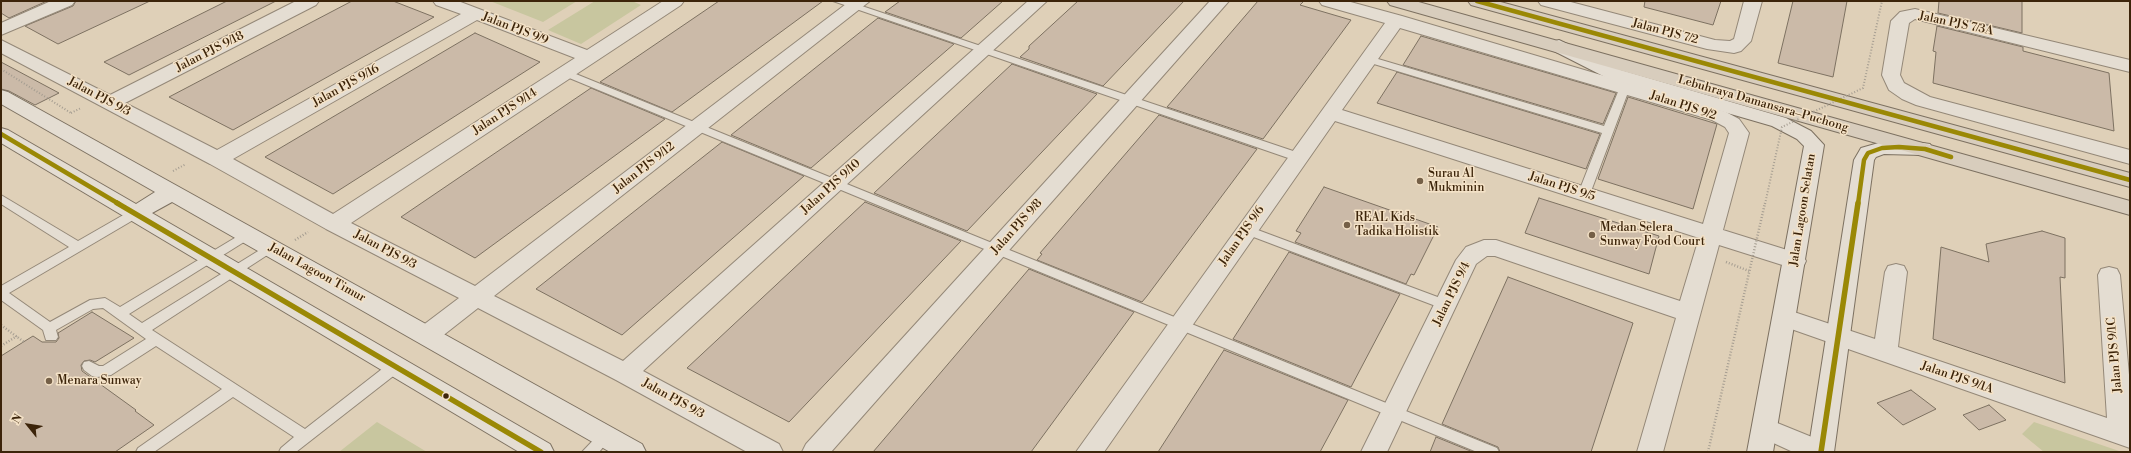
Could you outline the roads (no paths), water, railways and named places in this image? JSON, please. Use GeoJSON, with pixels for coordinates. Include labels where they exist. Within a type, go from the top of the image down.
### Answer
{"type":"FeatureCollection","features":[{"type":"Feature","properties":{"kind":"highway","name":"Lebuhraya Damansara–Puchong"},"geometry":{"type":"LineString","coordinates":[[1477,1],[2130,180]]}},
{"type":"Feature","properties":{"kind":"highway","name":"Lebuhraya Damansara–Puchong"},"geometry":{"type":"LineString","coordinates":[[1396,10],[1559,46],[2130,208]]}},
{"type":"Feature","properties":{"kind":"street"},"geometry":{"type":"LineString","coordinates":[[1,30],[66,1]]}},
{"type":"Feature","properties":{"kind":"street","name":"Jalan PJS 9/18"},"geometry":{"type":"LineString","coordinates":[[106,101],[310,1]]}},
{"type":"Feature","properties":{"kind":"street","name":"Jalan PJS 9/9"},"geometry":{"type":"LineString","coordinates":[[442,1],[589,58]]}},
{"type":"Feature","properties":{"kind":"street","name":"Jalan PJS 9/14"},"geometry":{"type":"LineString","coordinates":[[330,222],[566,73],[675,1]]}},
{"type":"Feature","properties":{"kind":"street","name":"Jalan PJS 9/10"},"geometry":{"type":"LineString","coordinates":[[625,373],[1038,1]]}},
{"type":"Feature","properties":{"kind":"street","name":"Jalan PJS 9/8"},"geometry":{"type":"LineString","coordinates":[[815,452],[1220,1]]}},
{"type":"Feature","properties":{"kind":"street","name":"Jalan PJS 9/2"},"geometry":{"type":"LineString","coordinates":[[1328,1],[1396,10],[1625,87],[1719,116],[1732,123],[1739,133],[1650,452]]}},
{"type":"Feature","properties":{"kind":"street","name":"Jalan PJS 7/2"},"geometry":{"type":"LineString","coordinates":[[1547,1],[1569,4],[1714,45],[1734,47],[1742,41],[1753,1]]}},
{"type":"Feature","properties":{"kind":"street","name":"Jalan PJS 9/12"},"geometry":{"type":"LineString","coordinates":[[427,335],[698,127],[851,3]]}},
{"type":"Feature","properties":{"kind":"street","name":"Jalan PJS 9/6"},"geometry":{"type":"LineString","coordinates":[[1089,452],[1368,60],[1396,10]]}},
{"type":"Feature","properties":{"kind":"street","name":"Jalan PJS 9/16"},"geometry":{"type":"LineString","coordinates":[[212,156],[475,14]]}},
{"type":"Feature","properties":{"kind":"street","name":"Jalan PJS 7/3A"},"geometry":{"type":"LineString","coordinates":[[2130,66],[1915,14],[1906,16],[1900,21],[1891,75],[1896,86],[1909,95],[1924,102],[2130,157]]}},
{"type":"Feature","properties":{"kind":"street","name":"Jalan PJS 9/3"},"geometry":{"type":"LineString","coordinates":[[1,46],[212,156],[330,222],[475,298],[625,373],[770,452]]}},
{"type":"Feature","properties":{"kind":"street","name":"Jalan Lagoon Selatan"},"geometry":{"type":"LineString","coordinates":[[1559,46],[1614,74],[1778,122],[1804,135],[1814,145],[1785,318],[1762,440]]}},
{"type":"Feature","properties":{"kind":"street","name":"Jalan Lagoon Timur"},"geometry":{"type":"LineString","coordinates":[[1,96],[427,335],[597,444],[633,452]]}},
{"type":"Feature","properties":{"kind":"street","name":"Jalan PJS 9/5"},"geometry":{"type":"LineString","coordinates":[[1330,112],[1795,261]]}},
{"type":"Feature","properties":{"kind":"street"},"geometry":{"type":"LineString","coordinates":[[1,134],[542,452]]}},
{"type":"Feature","properties":{"kind":"street"},"geometry":{"type":"LineString","coordinates":[[1762,440],[1821,452],[1864,160],[1868,153],[1882,148],[1899,147],[1925,149]]}},
{"type":"Feature","properties":{"kind":"street"},"geometry":{"type":"LineString","coordinates":[[136,213],[172,192]]}},
{"type":"Feature","properties":{"kind":"street","name":"Jalan PJS 9/4"},"geometry":{"type":"LineString","coordinates":[[1374,452],[1471,256],[1484,248],[1496,248],[1688,313]]}},
{"type":"Feature","properties":{"kind":"street"},"geometry":{"type":"LineString","coordinates":[[1885,353],[1896,272]]}},
{"type":"Feature","properties":{"kind":"street","name":"Jalan PJS 9/1C"},"geometry":{"type":"LineString","coordinates":[[2109,275],[2126,436]]}},
{"type":"Feature","properties":{"kind":"street","name":"Jalan PJS 9/1A"},"geometry":{"type":"LineString","coordinates":[[1785,318],[2126,436]]}},
{"type":"Feature","properties":{"kind":"lane"},"geometry":{"type":"LineString","coordinates":[[851,3],[982,51],[1298,157]]}},
{"type":"Feature","properties":{"kind":"lane"},"geometry":{"type":"LineString","coordinates":[[1368,60],[1608,131]]}},
{"type":"Feature","properties":{"kind":"lane"},"geometry":{"type":"LineString","coordinates":[[566,73],[1492,452]]}},
{"type":"Feature","properties":{"kind":"lane"},"geometry":{"type":"LineString","coordinates":[[1584,194],[1625,87]]}},
{"type":"Feature","properties":{"kind":"lane"},"geometry":{"type":"LineString","coordinates":[[1,199],[78,247]]}},
{"type":"Feature","properties":{"kind":"lane"},"geometry":{"type":"LineString","coordinates":[[136,213],[1,293],[50,332],[90,305],[105,303],[121,313],[142,330],[305,437]]}},
{"type":"Feature","properties":{"kind":"lane"},"geometry":{"type":"LineString","coordinates":[[1247,230],[1446,305]]}},
{"type":"Feature","properties":{"kind":"lane"},"geometry":{"type":"LineString","coordinates":[[121,313],[248,234]]}},
{"type":"Feature","properties":{"kind":"lane"},"geometry":{"type":"LineString","coordinates":[[142,330],[234,271],[274,249]]}},
{"type":"Feature","properties":{"kind":"lane"},"geometry":{"type":"LineString","coordinates":[[89,366],[97,372],[106,371],[156,339]]}},
{"type":"Feature","properties":{"kind":"lane"},"geometry":{"type":"LineString","coordinates":[[286,452],[396,366]]}},
{"type":"Feature","properties":{"kind":"lane"},"geometry":{"type":"LineString","coordinates":[[143,452],[233,389]]}},
{"type":"Feature","properties":{"kind":"place","name":"Surau Al Mukminin"},"geometry":{"type":"Point","coordinates":[1420,181]}},
{"type":"Feature","properties":{"kind":"place","name":"REAL Kids Tadika Holistik"},"geometry":{"type":"Point","coordinates":[1347,225]}},
{"type":"Feature","properties":{"kind":"place","name":"Medan Selera Sunway Food Court"},"geometry":{"type":"Point","coordinates":[1592,235]}},
{"type":"Feature","properties":{"kind":"place","name":"Menara Sunway"},"geometry":{"type":"Point","coordinates":[49,381]}}]}
